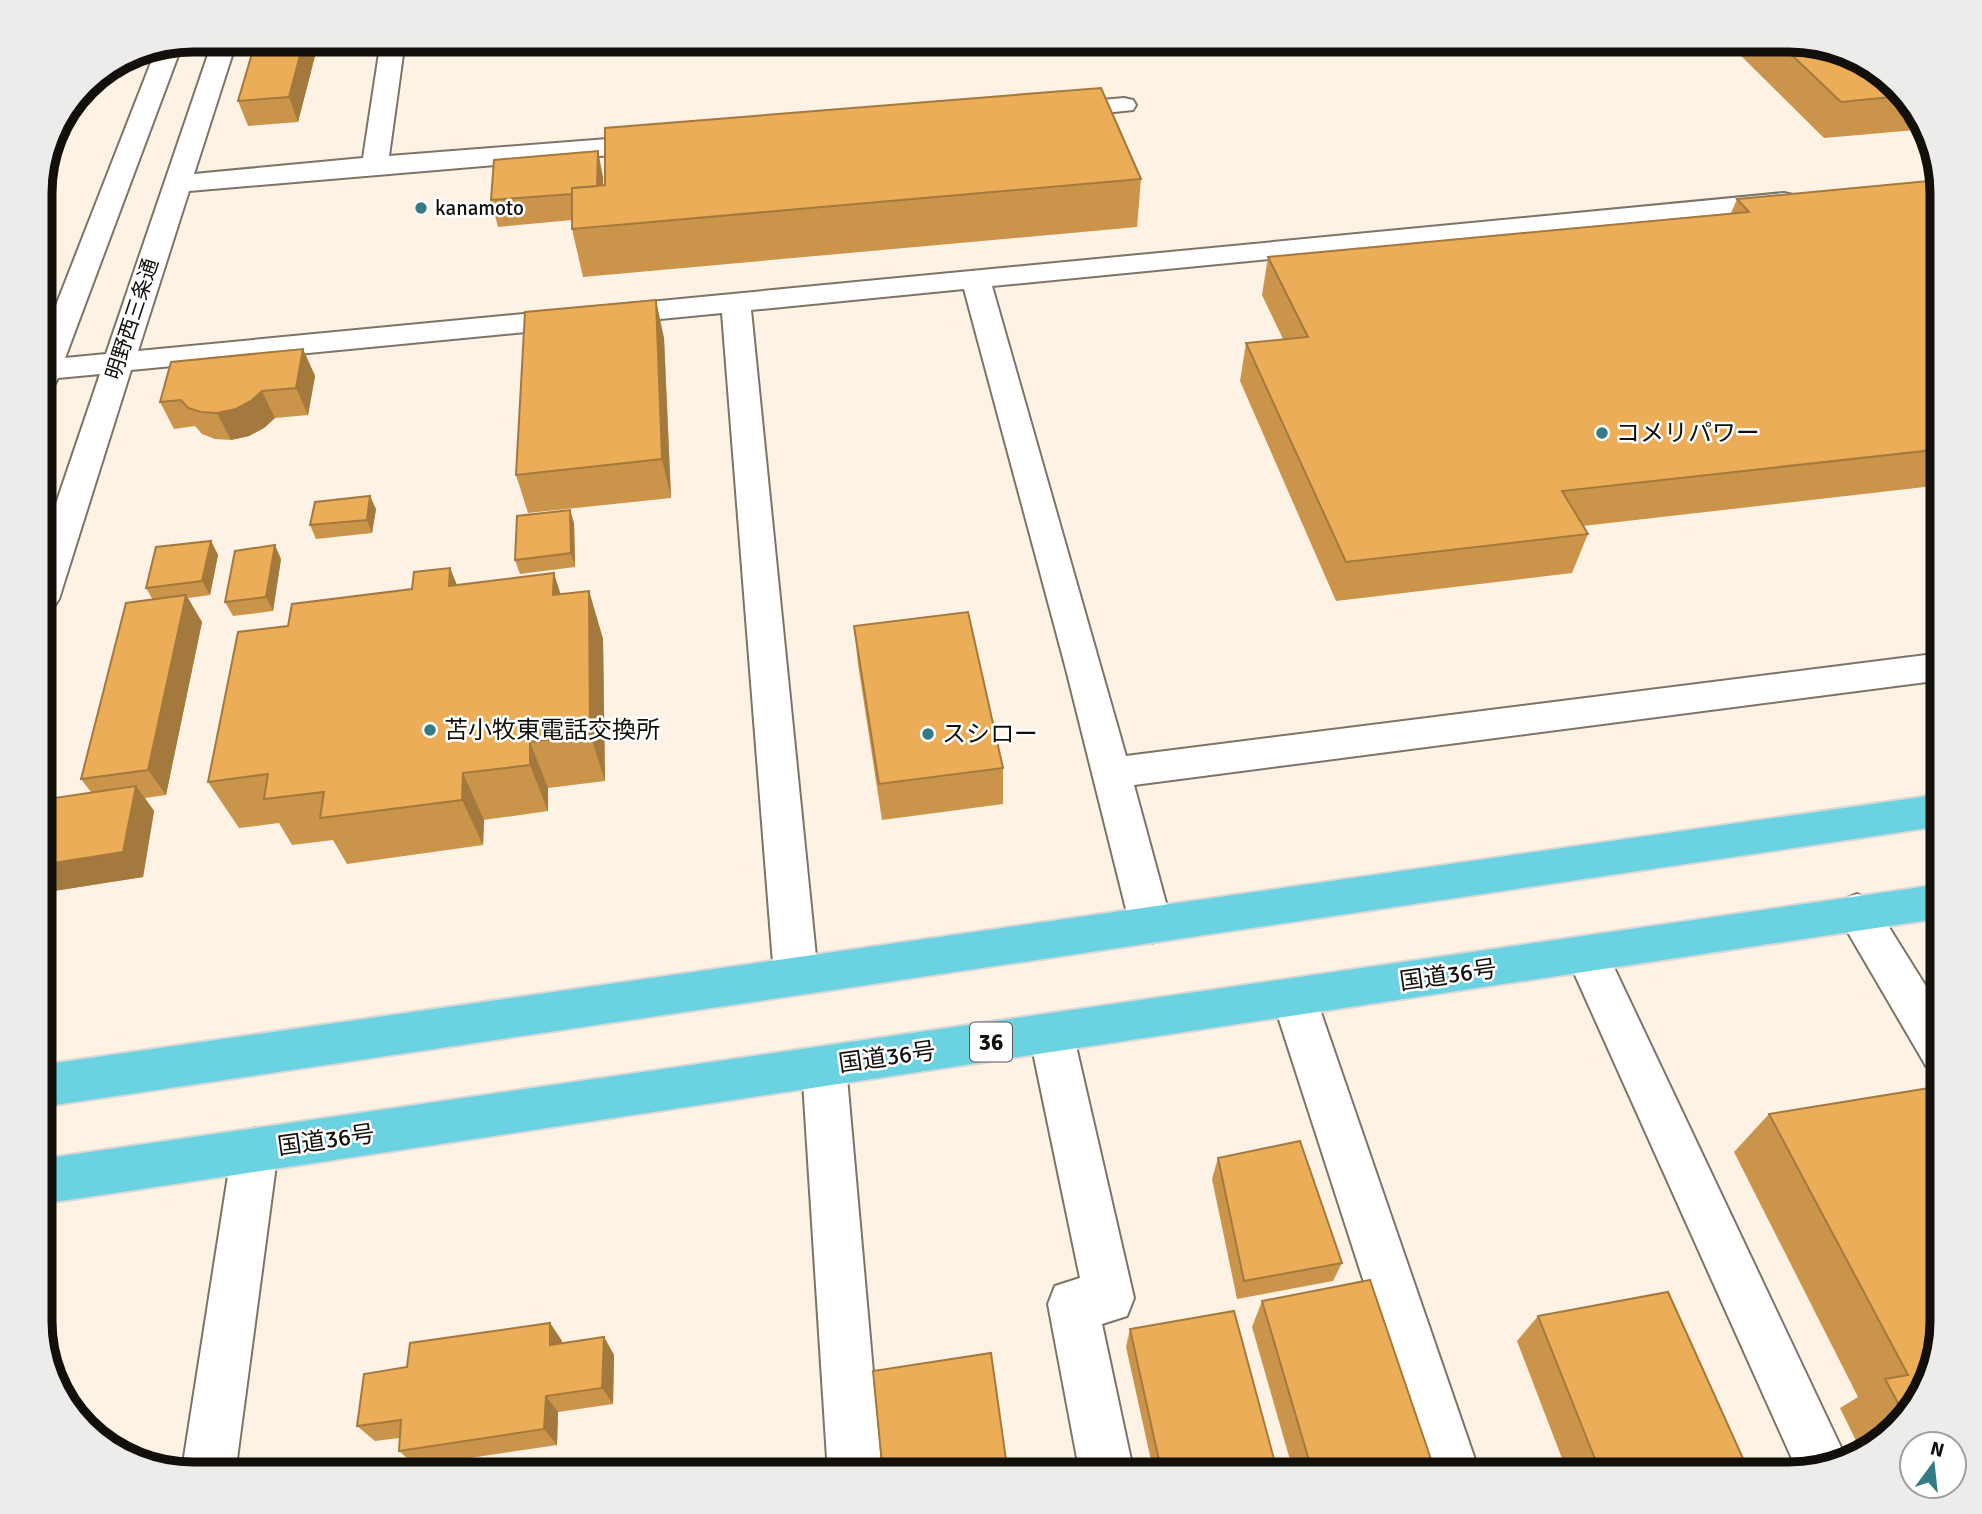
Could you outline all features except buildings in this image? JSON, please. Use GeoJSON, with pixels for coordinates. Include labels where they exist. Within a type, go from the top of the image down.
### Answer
{"type":"FeatureCollection","features":[{"type":"Feature","properties":{"kind":"highway"},"geometry":{"type":"LineString","coordinates":[[53,1084],[1930,812]]}},
{"type":"Feature","properties":{"kind":"highway","name":"国道36号"},"geometry":{"type":"LineString","coordinates":[[53,1179],[1930,903]]}},
{"type":"Feature","properties":{"kind":"street","name":"明野西三条通"},"geometry":{"type":"LineString","coordinates":[[53,562],[221,52]]}},
{"type":"Feature","properties":{"kind":"street"},"geometry":{"type":"LineString","coordinates":[[375,166],[391,52]]}},
{"type":"Feature","properties":{"kind":"street"},"geometry":{"type":"LineString","coordinates":[[53,346],[166,55]]}},
{"type":"Feature","properties":{"kind":"street"},"geometry":{"type":"LineString","coordinates":[[1027,113],[1124,106]]}},
{"type":"Feature","properties":{"kind":"street"},"geometry":{"type":"LineString","coordinates":[[177,184],[680,141]]}},
{"type":"Feature","properties":{"kind":"street"},"geometry":{"type":"LineString","coordinates":[[53,372],[117,362],[1816,198]]}},
{"type":"Feature","properties":{"kind":"street"},"geometry":{"type":"LineString","coordinates":[[976,280],[1152,925]]}},
{"type":"Feature","properties":{"kind":"street"},"geometry":{"type":"LineString","coordinates":[[736,303],[796,976]]}},
{"type":"Feature","properties":{"kind":"street"},"geometry":{"type":"LineString","coordinates":[[1111,773],[1930,668]]}},
{"type":"Feature","properties":{"kind":"street"},"geometry":{"type":"LineString","coordinates":[[1857,912],[1930,1032]]}},
{"type":"Feature","properties":{"kind":"street"},"geometry":{"type":"LineString","coordinates":[[1587,955],[1819,1458]]}},
{"type":"Feature","properties":{"kind":"street"},"geometry":{"type":"LineString","coordinates":[[1294,998],[1449,1462]]}},
{"type":"Feature","properties":{"kind":"street"},"geometry":{"type":"LineString","coordinates":[[1051,1033],[1109,1298],[1073,1304],[1105,1462]]}},
{"type":"Feature","properties":{"kind":"street"},"geometry":{"type":"LineString","coordinates":[[824,1066],[855,1462]]}},
{"type":"Feature","properties":{"kind":"street"},"geometry":{"type":"LineString","coordinates":[[210,1462],[255,1150]]}},
{"type":"Feature","properties":{"kind":"place","name":"kanamoto"},"geometry":{"type":"Point","coordinates":[421,208]}},
{"type":"Feature","properties":{"kind":"place","name":"コメリパワー"},"geometry":{"type":"Point","coordinates":[1602,433]}},
{"type":"Feature","properties":{"kind":"place","name":"苫小牧東電話交換所"},"geometry":{"type":"Point","coordinates":[430,730]}},
{"type":"Feature","properties":{"kind":"place","name":"スシロー"},"geometry":{"type":"Point","coordinates":[928,734]}}]}
